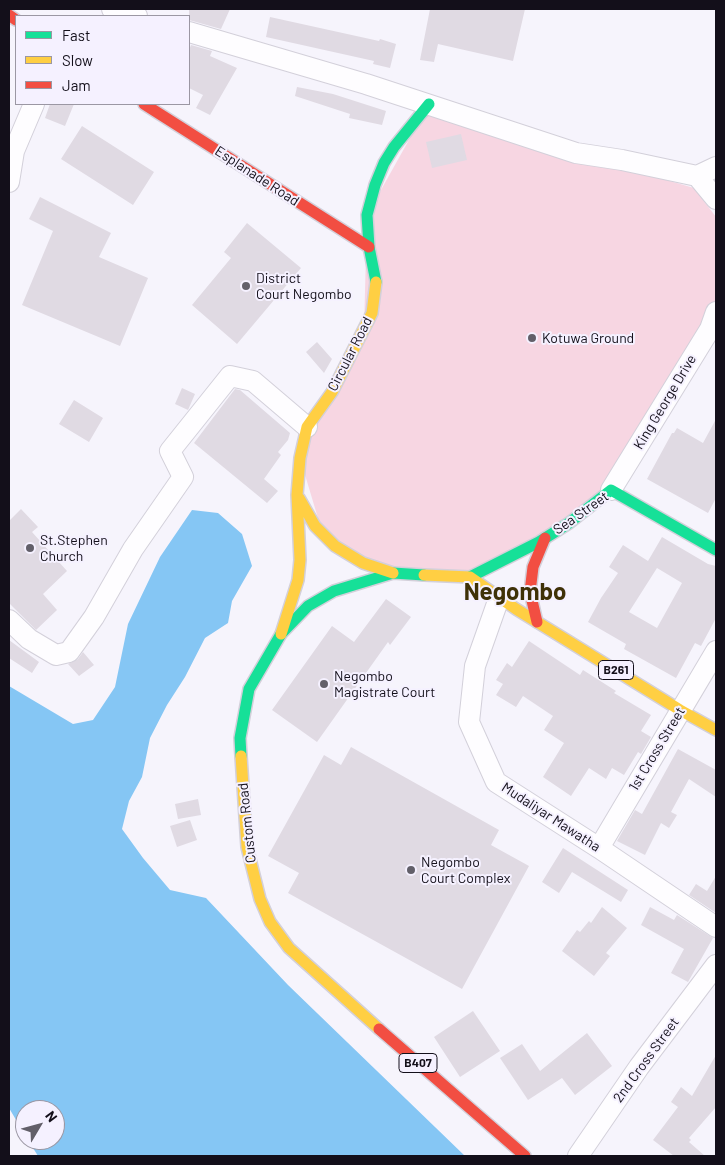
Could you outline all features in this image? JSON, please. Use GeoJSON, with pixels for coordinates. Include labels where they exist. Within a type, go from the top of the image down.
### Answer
{"type":"FeatureCollection","features":[{"type":"Feature","properties":{"kind":"street"},"geometry":{"type":"LineString","coordinates":[[112,9],[133,15]]}},
{"type":"Feature","properties":{"kind":"street"},"geometry":{"type":"LineString","coordinates":[[190,32],[366,84],[576,153],[622,160],[697,176],[716,167]]}},
{"type":"Feature","properties":{"kind":"street","name":"Circular Road"},"geometry":{"type":"LineString","coordinates":[[281,634],[298,580],[300,560],[297,495],[300,458],[307,427],[332,392],[372,313],[376,281],[369,247],[367,215],[375,185],[384,163],[394,147],[429,104]]}},
{"type":"Feature","properties":{"kind":"street"},"geometry":{"type":"LineString","coordinates":[[9,182],[14,151],[34,105]]}},
{"type":"Feature","properties":{"kind":"street","name":"Esplanade Road"},"geometry":{"type":"LineString","coordinates":[[146,105],[369,247]]}},
{"type":"Feature","properties":{"kind":"street"},"geometry":{"type":"LineString","coordinates":[[697,176],[716,199]]}},
{"type":"Feature","properties":{"kind":"street","name":"King George Drive"},"geometry":{"type":"LineString","coordinates":[[611,490],[710,329],[716,312]]}},
{"type":"Feature","properties":{"kind":"street"},"geometry":{"type":"LineString","coordinates":[[9,620],[29,639],[56,655],[69,652],[94,617],[132,549],[183,477],[170,451],[230,376],[253,381],[307,427]]}},
{"type":"Feature","properties":{"kind":"street","name":"Sea Street"},"geometry":{"type":"LineString","coordinates":[[470,577],[545,538],[569,523],[611,490],[716,550]]}},
{"type":"Feature","properties":{"kind":"street"},"geometry":{"type":"LineString","coordinates":[[297,495],[314,526],[335,546],[363,563],[393,573],[470,577]]}},
{"type":"Feature","properties":{"kind":"street"},"geometry":{"type":"LineString","coordinates":[[537,622],[530,592],[533,567],[545,538]]}},
{"type":"Feature","properties":{"kind":"street","name":"Custom Road"},"geometry":{"type":"LineString","coordinates":[[393,573],[334,591],[308,606],[281,634],[249,689],[240,738],[247,847],[260,899],[270,922],[289,948],[435,1079],[525,1156]]}},
{"type":"Feature","properties":{"kind":"street","name":"B261"},"geometry":{"type":"LineString","coordinates":[[470,577],[537,622],[716,730]]}},
{"type":"Feature","properties":{"kind":"street","name":"Mudaliyar Mawatha"},"geometry":{"type":"LineString","coordinates":[[499,598],[475,666],[469,722],[496,782],[599,848],[716,927]]}},
{"type":"Feature","properties":{"kind":"street","name":"1st Cross Street"},"geometry":{"type":"LineString","coordinates":[[599,848],[716,651]]}},
{"type":"Feature","properties":{"kind":"street","name":"2nd Cross Street"},"geometry":{"type":"LineString","coordinates":[[578,1156],[639,1067],[716,965]]}},
{"type":"Feature","properties":{"kind":"shaded area","name":"Kotuwa Ground"},"geometry":{"type":"Polygon","coordinates":[[[429,104],[618,166],[694,188],[716,217],[716,320],[611,490],[470,577],[393,573],[323,535],[300,458],[364,330],[367,215],[429,104]]]}},
{"type":"Feature","properties":{"kind":"water"},"geometry":{"type":"Polygon","coordinates":[[[192,510],[218,513],[242,534],[252,566],[232,601],[228,623],[205,638],[150,738],[142,777],[129,801],[122,829],[170,890],[206,898],[288,985],[465,1156],[38,1156],[34,1150],[65,1150],[65,1100],[15,1100],[15,1118],[9,1108],[9,686],[73,724],[93,720],[115,687],[128,624],[160,557],[192,510]]]}},
{"type":"Feature","properties":{"kind":"building"},"geometry":{"type":"Polygon","coordinates":[[[189,9],[230,9],[221,29],[190,20],[189,9]]]}},
{"type":"Feature","properties":{"kind":"building"},"geometry":{"type":"Polygon","coordinates":[[[430,9],[525,9],[513,61],[438,44],[434,62],[420,60],[430,9]]]}},
{"type":"Feature","properties":{"kind":"building"},"geometry":{"type":"Polygon","coordinates":[[[270,17],[379,41],[380,39],[396,44],[390,68],[373,64],[374,61],[266,37],[270,17]]]}},
{"type":"Feature","properties":{"kind":"building"},"geometry":{"type":"Polygon","coordinates":[[[191,45],[212,51],[210,56],[237,68],[210,115],[196,108],[203,95],[190,88],[191,45]]]}},
{"type":"Feature","properties":{"kind":"building"},"geometry":{"type":"Polygon","coordinates":[[[297,87],[333,94],[386,111],[382,125],[349,118],[350,114],[295,96],[297,87]]]}},
{"type":"Feature","properties":{"kind":"building"},"geometry":{"type":"Polygon","coordinates":[[[50,105],[74,105],[65,126],[45,118],[50,105]]]}},
{"type":"Feature","properties":{"kind":"building"},"geometry":{"type":"Polygon","coordinates":[[[82,126],[154,172],[133,205],[61,159],[82,126]]]}},
{"type":"Feature","properties":{"kind":"building"},"geometry":{"type":"Polygon","coordinates":[[[461,134],[467,160],[432,168],[426,142],[461,134]]]}},
{"type":"Feature","properties":{"kind":"building"},"geometry":{"type":"Polygon","coordinates":[[[40,197],[111,233],[99,257],[148,278],[120,346],[22,305],[53,231],[29,219],[40,197]]]}},
{"type":"Feature","properties":{"kind":"building","name":"District Court Negombo"},"geometry":{"type":"Polygon","coordinates":[[[247,223],[301,268],[237,344],[192,305],[231,258],[224,252],[247,223]]]}},
{"type":"Feature","properties":{"kind":"building"},"geometry":{"type":"Polygon","coordinates":[[[317,342],[332,359],[324,373],[306,352],[317,342]]]}},
{"type":"Feature","properties":{"kind":"building"},"geometry":{"type":"Polygon","coordinates":[[[182,388],[195,394],[188,410],[175,404],[182,388]]]}},
{"type":"Feature","properties":{"kind":"building"},"geometry":{"type":"Polygon","coordinates":[[[235,389],[240,390],[290,433],[288,440],[278,452],[281,455],[264,479],[278,491],[267,503],[194,443],[235,389]]]}},
{"type":"Feature","properties":{"kind":"building"},"geometry":{"type":"Polygon","coordinates":[[[74,400],[103,418],[89,442],[59,424],[74,400]]]}},
{"type":"Feature","properties":{"kind":"building"},"geometry":{"type":"Polygon","coordinates":[[[716,419],[716,498],[708,513],[647,479],[672,433],[677,428],[703,443],[716,419]]]}},
{"type":"Feature","properties":{"kind":"building"},"geometry":{"type":"Polygon","coordinates":[[[21,509],[38,527],[32,532],[67,571],[43,594],[57,610],[36,630],[9,603],[9,521],[21,509]]]}},
{"type":"Feature","properties":{"kind":"building"},"geometry":{"type":"Polygon","coordinates":[[[662,537],[708,564],[716,566],[716,618],[701,646],[695,643],[676,678],[624,649],[626,644],[588,622],[618,573],[609,567],[623,545],[648,561],[662,537]],[[657,568],[629,612],[657,628],[682,583],[657,568]]]}},
{"type":"Feature","properties":{"kind":"building","name":"Negombo Magistrate Court"},"geometry":{"type":"Polygon","coordinates":[[[386,599],[411,617],[390,645],[388,642],[317,742],[272,710],[332,626],[354,642],[386,599]]]}},
{"type":"Feature","properties":{"kind":"building"},"geometry":{"type":"Polygon","coordinates":[[[9,640],[39,662],[32,673],[9,658],[9,640]]]}},
{"type":"Feature","properties":{"kind":"building"},"geometry":{"type":"Polygon","coordinates":[[[529,641],[580,675],[583,670],[616,691],[614,693],[651,715],[641,731],[651,737],[641,754],[638,752],[624,775],[612,768],[606,779],[589,768],[571,796],[543,777],[564,743],[544,730],[553,716],[523,696],[516,707],[496,695],[503,684],[496,680],[507,663],[512,667],[529,641]]]}},
{"type":"Feature","properties":{"kind":"building"},"geometry":{"type":"Polygon","coordinates":[[[83,652],[94,665],[79,676],[68,664],[78,659],[83,652]]]}},
{"type":"Feature","properties":{"kind":"building","name":"Negombo Court Complex"},"geometry":{"type":"Polygon","coordinates":[[[351,747],[499,830],[491,845],[529,866],[462,989],[288,893],[299,873],[268,856],[324,755],[341,765],[351,747]]]}},
{"type":"Feature","properties":{"kind":"building"},"geometry":{"type":"Polygon","coordinates":[[[678,749],[716,770],[716,797],[689,779],[671,812],[677,815],[669,828],[661,823],[645,855],[617,841],[635,810],[642,814],[678,749]]]}},
{"type":"Feature","properties":{"kind":"building"},"geometry":{"type":"Polygon","coordinates":[[[198,799],[201,815],[178,819],[175,804],[198,799]]]}},
{"type":"Feature","properties":{"kind":"building"},"geometry":{"type":"Polygon","coordinates":[[[190,820],[197,840],[177,847],[170,826],[190,820]]]}},
{"type":"Feature","properties":{"kind":"building"},"geometry":{"type":"Polygon","coordinates":[[[563,848],[628,890],[621,902],[572,872],[559,893],[542,882],[563,848]]]}},
{"type":"Feature","properties":{"kind":"building"},"geometry":{"type":"Polygon","coordinates":[[[716,876],[716,913],[689,895],[696,884],[707,891],[716,876]]]}},
{"type":"Feature","properties":{"kind":"building"},"geometry":{"type":"Polygon","coordinates":[[[602,907],[627,928],[606,953],[610,956],[594,976],[562,951],[577,930],[580,932],[589,921],[591,923],[602,907]]]}},
{"type":"Feature","properties":{"kind":"building"},"geometry":{"type":"Polygon","coordinates":[[[650,907],[674,920],[677,915],[713,938],[688,982],[671,973],[684,949],[641,925],[650,907]]]}},
{"type":"Feature","properties":{"kind":"building"},"geometry":{"type":"Polygon","coordinates":[[[473,1011],[500,1051],[460,1077],[434,1037],[473,1011]]]}},
{"type":"Feature","properties":{"kind":"building"},"geometry":{"type":"Polygon","coordinates":[[[587,1033],[612,1066],[575,1095],[562,1078],[528,1100],[500,1058],[522,1044],[540,1071],[587,1033]]]}},
{"type":"Feature","properties":{"kind":"building"},"geometry":{"type":"Polygon","coordinates":[[[716,1055],[716,1107],[689,1138],[691,1140],[689,1142],[705,1156],[674,1156],[653,1140],[678,1107],[671,1102],[681,1087],[692,1096],[716,1055]]]}},
{"type":"Feature","properties":{"kind":"traffic: fast"},"geometry":{"type":"LineString","coordinates":[[376,282],[369,247],[367,215],[375,185],[384,163],[394,147],[429,104]]}},
{"type":"Feature","properties":{"kind":"traffic: fast"},"geometry":{"type":"LineString","coordinates":[[470,577],[539,542],[569,523],[611,490],[716,550]]}},
{"type":"Feature","properties":{"kind":"traffic: fast"},"geometry":{"type":"LineString","coordinates":[[241,756],[240,738],[249,689],[281,634],[308,606],[334,591],[393,573],[424,575]]}},
{"type":"Feature","properties":{"kind":"traffic: slow"},"geometry":{"type":"LineString","coordinates":[[281,634],[298,580],[300,560],[297,495],[300,458],[307,427],[332,392],[372,313],[376,282]]}},
{"type":"Feature","properties":{"kind":"traffic: slow"},"geometry":{"type":"LineString","coordinates":[[299,498],[315,526],[335,546],[363,563],[393,573]]}},
{"type":"Feature","properties":{"kind":"traffic: slow"},"geometry":{"type":"LineString","coordinates":[[424,575],[470,577],[516,609],[680,710],[716,730]]}},
{"type":"Feature","properties":{"kind":"traffic: slow"},"geometry":{"type":"LineString","coordinates":[[241,756],[247,847],[260,899],[270,922],[289,948],[379,1029]]}},
{"type":"Feature","properties":{"kind":"traffic: jam"},"geometry":{"type":"LineString","coordinates":[[9,15],[15,19]]}},
{"type":"Feature","properties":{"kind":"traffic: jam"},"geometry":{"type":"LineString","coordinates":[[146,105],[369,247]]}},
{"type":"Feature","properties":{"kind":"traffic: jam"},"geometry":{"type":"LineString","coordinates":[[537,622],[530,592],[533,567],[545,538]]}},
{"type":"Feature","properties":{"kind":"traffic: jam"},"geometry":{"type":"LineString","coordinates":[[379,1029],[525,1156]]}},
{"type":"Feature","properties":{"kind":"place","name":"District Court Negombo"},"geometry":{"type":"Point","coordinates":[246,286]}},
{"type":"Feature","properties":{"kind":"place","name":"Kotuwa Ground"},"geometry":{"type":"Point","coordinates":[532,338]}},
{"type":"Feature","properties":{"kind":"place","name":"St.Stephen Church"},"geometry":{"type":"Point","coordinates":[30,548]}},
{"type":"Feature","properties":{"kind":"place","name":"Negombo Magistrate Court"},"geometry":{"type":"Point","coordinates":[324,684]}},
{"type":"Feature","properties":{"kind":"place","name":"Negombo Court Complex"},"geometry":{"type":"Point","coordinates":[411,870]}},
{"type":"Feature","properties":{"kind":"district","name":"Negombo"},"geometry":{"type":"Point","coordinates":[515,592]}}]}
